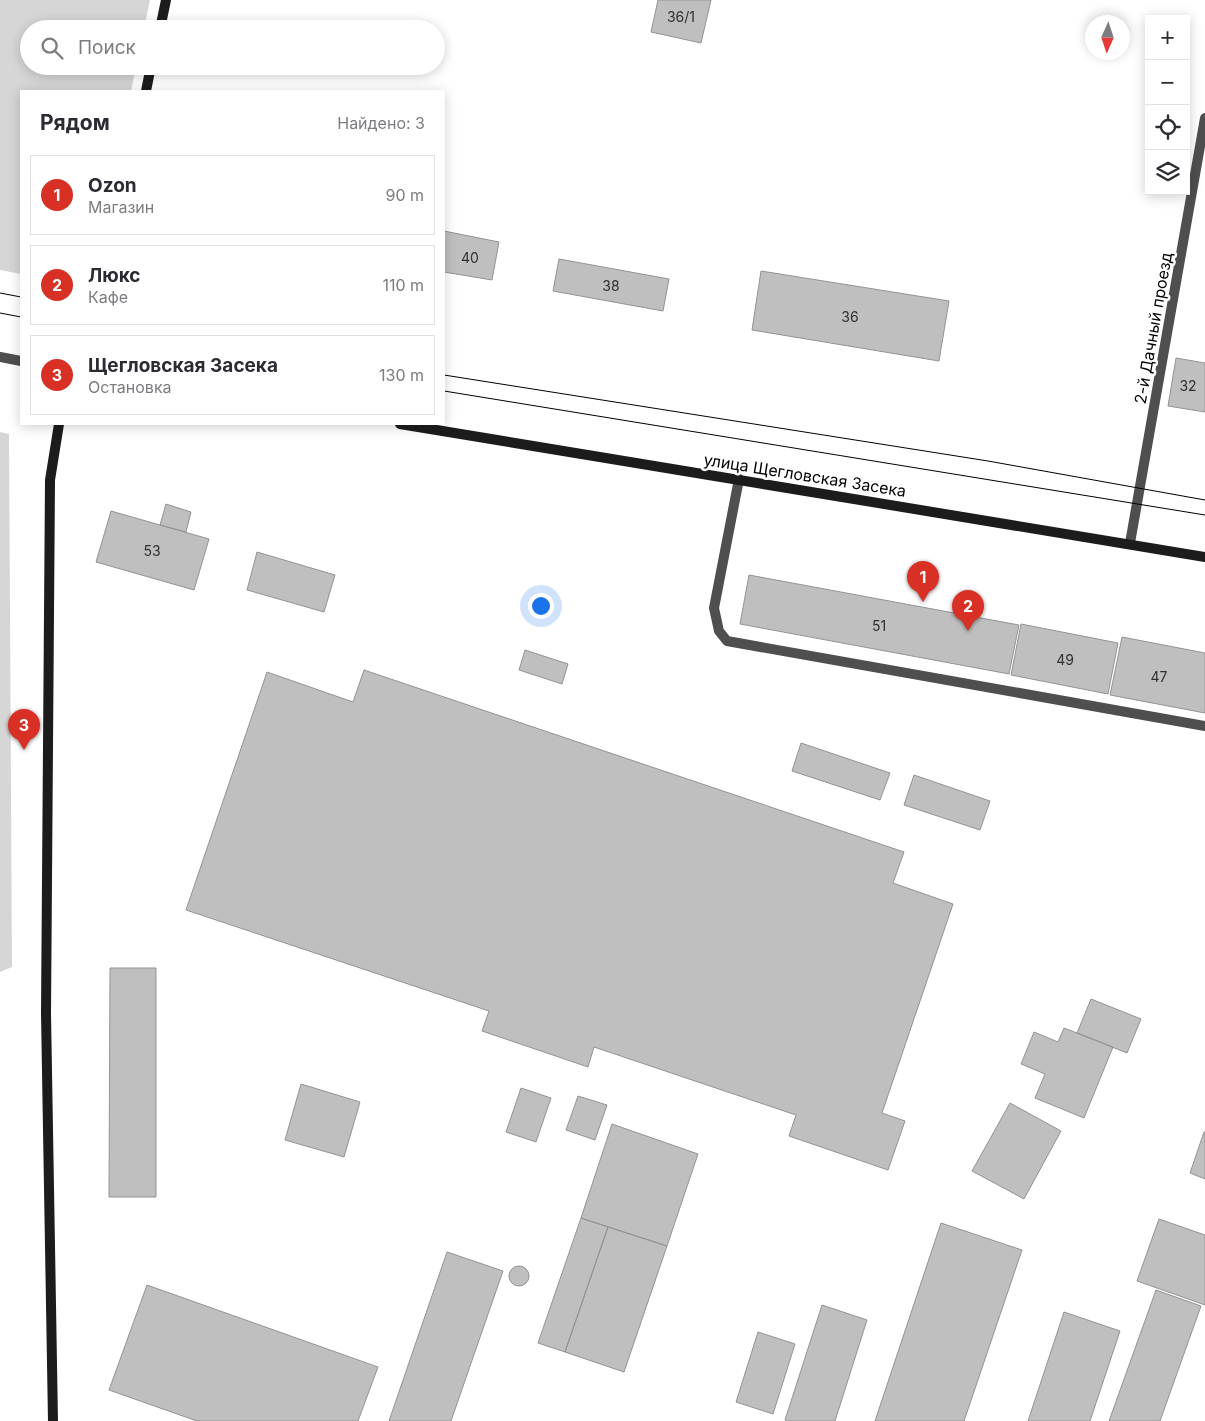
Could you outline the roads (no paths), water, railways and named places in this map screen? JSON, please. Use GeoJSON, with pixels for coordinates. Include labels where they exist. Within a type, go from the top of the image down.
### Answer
{"type":"FeatureCollection","features":[{"type":"Feature","properties":{"kind":"street"},"geometry":{"type":"LineString","coordinates":[[162,20],[166,0]]}},
{"type":"Feature","properties":{"kind":"street"},"geometry":{"type":"LineString","coordinates":[[146,90],[149,75]]}},
{"type":"Feature","properties":{"kind":"street","name":"2-й Дачный проезд"},"geometry":{"type":"LineString","coordinates":[[1130,543],[1205,118]]}},
{"type":"Feature","properties":{"kind":"street"},"geometry":{"type":"LineString","coordinates":[[0,357],[20,361]]}},
{"type":"Feature","properties":{"kind":"street"},"geometry":{"type":"LineString","coordinates":[[53,1421],[46,1003],[50,480],[59,425]]}},
{"type":"Feature","properties":{"kind":"street","name":"улица Щегловская Засека"},"geometry":{"type":"LineString","coordinates":[[406,425],[1130,543],[1205,557]]}},
{"type":"Feature","properties":{"kind":"street"},"geometry":{"type":"LineString","coordinates":[[739,479],[714,608],[719,631],[727,642],[1205,726]]}},
{"type":"Feature","properties":{"kind":"tram line"},"geometry":{"type":"LineString","coordinates":[[0,293],[20,297]]}},
{"type":"Feature","properties":{"kind":"tram line"},"geometry":{"type":"LineString","coordinates":[[0,313],[20,317]]}},
{"type":"Feature","properties":{"kind":"tram line"},"geometry":{"type":"LineString","coordinates":[[445,375],[988,461],[1205,500]]}},
{"type":"Feature","properties":{"kind":"tram line"},"geometry":{"type":"LineString","coordinates":[[445,391],[1205,515]]}},
{"type":"Feature","properties":{"kind":"place","name":"Ozon"},"geometry":{"type":"Point","coordinates":[923,602]}},
{"type":"Feature","properties":{"kind":"place","name":"Люкс"},"geometry":{"type":"Point","coordinates":[968,631]}},
{"type":"Feature","properties":{"kind":"place","name":"Щегловская Засека"},"geometry":{"type":"Point","coordinates":[24,750]}}]}
